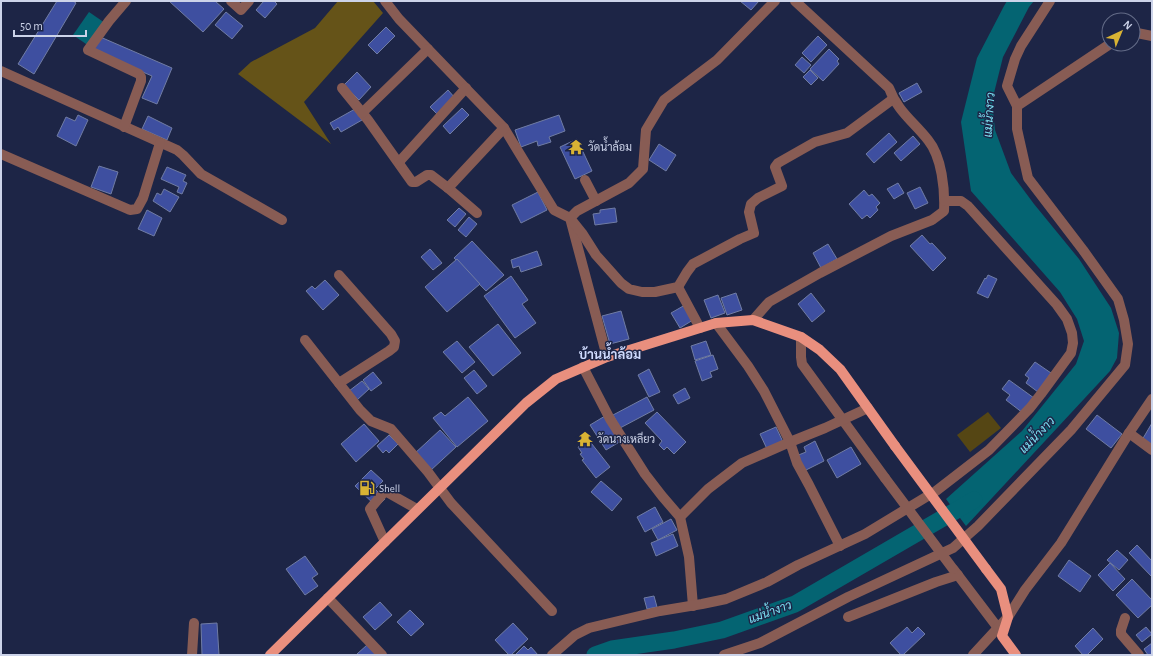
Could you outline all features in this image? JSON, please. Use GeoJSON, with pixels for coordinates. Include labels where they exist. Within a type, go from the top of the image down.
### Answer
{"type":"FeatureCollection","features":[{"type":"Feature","properties":{"kind":"main road"},"geometry":{"type":"LineString","coordinates":[[270,655],[526,403],[556,379],[607,357],[700,328],[716,324],[753,320],[801,337],[820,350],[840,370],[1001,589],[1008,617],[1002,636],[1016,655]]}},
{"type":"Feature","properties":{"kind":"street"},"geometry":{"type":"LineString","coordinates":[[124,127],[141,81],[141,76],[88,50],[126,1]]}},
{"type":"Feature","properties":{"kind":"street"},"geometry":{"type":"LineString","coordinates":[[231,1],[241,10],[249,1]]}},
{"type":"Feature","properties":{"kind":"street"},"geometry":{"type":"LineString","coordinates":[[385,1],[399,19],[504,128],[554,210],[570,218],[596,255],[621,283],[629,289],[642,292],[655,292],[678,287],[693,264],[754,233],[749,212],[750,204],[758,198],[782,186],[775,166],[778,163],[815,142],[847,133],[893,99]]}},
{"type":"Feature","properties":{"kind":"street"},"geometry":{"type":"LineString","coordinates":[[570,218],[577,211],[629,183],[642,169],[646,130],[664,100],[718,60],[774,1]]}},
{"type":"Feature","properties":{"kind":"street"},"geometry":{"type":"LineString","coordinates":[[753,320],[769,302],[820,273],[891,236],[932,220],[944,211],[944,189],[940,167],[929,140],[899,108],[893,99],[889,88],[795,1]]}},
{"type":"Feature","properties":{"kind":"street"},"geometry":{"type":"LineString","coordinates":[[724,655],[760,643],[848,597],[953,548],[978,526],[1071,430],[1125,365],[1128,344],[1124,320],[1118,299],[1028,178],[1017,128],[1017,106],[1007,86],[1015,59],[1021,46],[1050,1]]}},
{"type":"Feature","properties":{"kind":"street"},"geometry":{"type":"LineString","coordinates":[[1141,34],[1152,36]]}},
{"type":"Feature","properties":{"kind":"street"},"geometry":{"type":"LineString","coordinates":[[362,113],[428,48]]}},
{"type":"Feature","properties":{"kind":"street"},"geometry":{"type":"LineString","coordinates":[[1017,106],[1101,50]]}},
{"type":"Feature","properties":{"kind":"street"},"geometry":{"type":"LineString","coordinates":[[1,71],[177,150],[201,174],[282,220]]}},
{"type":"Feature","properties":{"kind":"street"},"geometry":{"type":"LineString","coordinates":[[342,88],[414,182],[431,174],[477,213]]}},
{"type":"Feature","properties":{"kind":"street"},"geometry":{"type":"LineString","coordinates":[[399,162],[466,88]]}},
{"type":"Feature","properties":{"kind":"street"},"geometry":{"type":"LineString","coordinates":[[448,188],[504,128]]}},
{"type":"Feature","properties":{"kind":"street"},"geometry":{"type":"LineString","coordinates":[[1,154],[130,210],[137,209],[143,198],[160,143]]}},
{"type":"Feature","properties":{"kind":"street"},"geometry":{"type":"LineString","coordinates":[[585,180],[596,201]]}},
{"type":"Feature","properties":{"kind":"street"},"geometry":{"type":"LineString","coordinates":[[552,655],[575,635],[589,628],[660,611],[726,599],[767,582],[798,565],[864,534],[936,491],[989,450],[1030,408],[1071,353],[1073,343],[1068,319],[968,206],[961,201],[945,201]]}},
{"type":"Feature","properties":{"kind":"street"},"geometry":{"type":"LineString","coordinates":[[570,218],[607,357]]}},
{"type":"Feature","properties":{"kind":"street"},"geometry":{"type":"LineString","coordinates":[[339,275],[391,334],[395,341],[394,347],[389,351],[339,383]]}},
{"type":"Feature","properties":{"kind":"street"},"geometry":{"type":"LineString","coordinates":[[678,287],[700,328]]}},
{"type":"Feature","properties":{"kind":"street"},"geometry":{"type":"LineString","coordinates":[[716,324],[748,366],[764,391],[790,442],[797,463],[840,546]]}},
{"type":"Feature","properties":{"kind":"street"},"geometry":{"type":"LineString","coordinates":[[801,337],[802,364],[885,478],[998,628]]}},
{"type":"Feature","properties":{"kind":"street"},"geometry":{"type":"LineString","coordinates":[[305,340],[360,410],[371,421],[391,429],[428,472],[451,504],[552,611]]}},
{"type":"Feature","properties":{"kind":"street"},"geometry":{"type":"LineString","coordinates":[[583,367],[610,419],[644,474],[680,517],[689,557],[693,606]]}},
{"type":"Feature","properties":{"kind":"street"},"geometry":{"type":"LineString","coordinates":[[973,655],[1008,617],[1025,590],[1061,543],[1152,399]]}},
{"type":"Feature","properties":{"kind":"street"},"geometry":{"type":"LineString","coordinates":[[680,517],[708,489],[742,463],[826,428],[868,408]]}},
{"type":"Feature","properties":{"kind":"street"},"geometry":{"type":"LineString","coordinates":[[1129,434],[1152,450]]}},
{"type":"Feature","properties":{"kind":"street"},"geometry":{"type":"LineString","coordinates":[[385,542],[370,508],[385,491],[418,509]]}},
{"type":"Feature","properties":{"kind":"street"},"geometry":{"type":"LineString","coordinates":[[848,616],[936,582],[955,572]]}},
{"type":"Feature","properties":{"kind":"street"},"geometry":{"type":"LineString","coordinates":[[328,598],[382,655]]}},
{"type":"Feature","properties":{"kind":"street"},"geometry":{"type":"LineString","coordinates":[[1124,618],[1121,634],[1139,655]]}},
{"type":"Feature","properties":{"kind":"street"},"geometry":{"type":"LineString","coordinates":[[192,655],[194,622]]}},
{"type":"Feature","properties":{"kind":"shaded area"},"geometry":{"type":"Polygon","coordinates":[[[338,1],[373,1],[383,13],[304,102],[331,144],[238,74],[251,62],[315,28],[338,1]]]}},
{"type":"Feature","properties":{"kind":"shaded area"},"geometry":{"type":"Polygon","coordinates":[[[988,412],[1001,428],[970,452],[957,435],[988,412]]]}},
{"type":"Feature","properties":{"kind":"water"},"geometry":{"type":"Polygon","coordinates":[[[1007,1],[1034,1],[1029,7],[1003,57],[992,101],[995,130],[1011,173],[1079,259],[1111,308],[1119,333],[1117,358],[1110,371],[966,526],[946,499],[1022,431],[1076,364],[1084,341],[1077,319],[1060,292],[971,191],[961,122],[977,58],[1007,1]]]}},
{"type":"Feature","properties":{"kind":"water"},"geometry":{"type":"Polygon","coordinates":[[[89,12],[105,23],[89,46],[73,35],[89,12]]]}},
{"type":"Feature","properties":{"kind":"building"},"geometry":{"type":"Polygon","coordinates":[[[57,1],[73,1],[76,3],[34,74],[18,64],[57,1]]]}},
{"type":"Feature","properties":{"kind":"building"},"geometry":{"type":"Polygon","coordinates":[[[169,1],[215,1],[224,9],[203,32],[169,1]]]}},
{"type":"Feature","properties":{"kind":"building"},"geometry":{"type":"Polygon","coordinates":[[[264,1],[274,1],[277,4],[265,18],[256,10],[264,1]]]}},
{"type":"Feature","properties":{"kind":"building"},"geometry":{"type":"Polygon","coordinates":[[[740,1],[759,1],[751,10],[740,1]]]}},
{"type":"Feature","properties":{"kind":"building"},"geometry":{"type":"Polygon","coordinates":[[[226,12],[243,26],[232,39],[215,25],[226,12]]]}},
{"type":"Feature","properties":{"kind":"building"},"geometry":{"type":"Polygon","coordinates":[[[386,27],[395,36],[377,54],[368,45],[386,27]]]}},
{"type":"Feature","properties":{"kind":"building"},"geometry":{"type":"Polygon","coordinates":[[[98,36],[172,68],[157,104],[142,98],[152,76],[92,50],[98,36]]]}},
{"type":"Feature","properties":{"kind":"building"},"geometry":{"type":"Polygon","coordinates":[[[818,36],[827,45],[811,62],[802,53],[818,36]]]}},
{"type":"Feature","properties":{"kind":"building"},"geometry":{"type":"Polygon","coordinates":[[[829,49],[839,59],[837,61],[839,64],[823,81],[810,69],[829,49]]]}},
{"type":"Feature","properties":{"kind":"building"},"geometry":{"type":"Polygon","coordinates":[[[802,57],[811,65],[804,73],[795,65],[802,57]]]}},
{"type":"Feature","properties":{"kind":"building"},"geometry":{"type":"Polygon","coordinates":[[[810,70],[818,78],[811,85],[803,77],[810,70]]]}},
{"type":"Feature","properties":{"kind":"building"},"geometry":{"type":"Polygon","coordinates":[[[357,72],[371,87],[359,100],[344,85],[357,72]]]}},
{"type":"Feature","properties":{"kind":"building"},"geometry":{"type":"Polygon","coordinates":[[[917,83],[922,92],[904,102],[899,93],[917,83]]]}},
{"type":"Feature","properties":{"kind":"building"},"geometry":{"type":"Polygon","coordinates":[[[448,90],[455,98],[438,115],[430,107],[448,90]]]}},
{"type":"Feature","properties":{"kind":"building"},"geometry":{"type":"Polygon","coordinates":[[[462,108],[469,115],[450,134],[443,126],[462,108]]]}},
{"type":"Feature","properties":{"kind":"building"},"geometry":{"type":"Polygon","coordinates":[[[355,109],[362,120],[341,132],[338,127],[334,130],[330,123],[355,109]]]}},
{"type":"Feature","properties":{"kind":"building"},"geometry":{"type":"Polygon","coordinates":[[[78,115],[88,120],[76,146],[57,136],[66,117],[75,121],[78,115]]]}},
{"type":"Feature","properties":{"kind":"building"},"geometry":{"type":"Polygon","coordinates":[[[559,115],[565,131],[549,137],[551,142],[538,146],[537,141],[521,147],[515,130],[559,115]]]}},
{"type":"Feature","properties":{"kind":"building"},"geometry":{"type":"Polygon","coordinates":[[[148,116],[172,128],[167,140],[142,129],[148,116]]]}},
{"type":"Feature","properties":{"kind":"building"},"geometry":{"type":"Polygon","coordinates":[[[889,133],[897,142],[874,163],[866,154],[889,133]]]}},
{"type":"Feature","properties":{"kind":"building"},"geometry":{"type":"Polygon","coordinates":[[[913,136],[920,144],[901,161],[894,153],[913,136]]]}},
{"type":"Feature","properties":{"kind":"building"},"geometry":{"type":"Polygon","coordinates":[[[577,139],[592,171],[575,179],[560,147],[577,139]]]}},
{"type":"Feature","properties":{"kind":"building"},"geometry":{"type":"Polygon","coordinates":[[[659,144],[676,155],[666,171],[649,160],[659,144]]]}},
{"type":"Feature","properties":{"kind":"building"},"geometry":{"type":"Polygon","coordinates":[[[99,166],[118,172],[111,194],[91,187],[99,166]]]}},
{"type":"Feature","properties":{"kind":"building"},"geometry":{"type":"Polygon","coordinates":[[[167,167],[186,175],[183,181],[187,183],[182,194],[177,192],[179,187],[161,179],[167,167]]]}},
{"type":"Feature","properties":{"kind":"building"},"geometry":{"type":"Polygon","coordinates":[[[898,183],[904,193],[894,199],[887,189],[898,183]]]}},
{"type":"Feature","properties":{"kind":"building"},"geometry":{"type":"Polygon","coordinates":[[[920,187],[928,203],[915,209],[907,193],[920,187]]]}},
{"type":"Feature","properties":{"kind":"building"},"geometry":{"type":"Polygon","coordinates":[[[164,189],[179,197],[170,212],[153,201],[157,193],[161,195],[164,189]]]}},
{"type":"Feature","properties":{"kind":"building"},"geometry":{"type":"Polygon","coordinates":[[[864,190],[869,196],[872,194],[880,203],[876,207],[878,210],[870,218],[867,215],[862,219],[849,204],[864,190]]]}},
{"type":"Feature","properties":{"kind":"building"},"geometry":{"type":"Polygon","coordinates":[[[538,192],[547,210],[521,223],[512,205],[538,192]]]}},
{"type":"Feature","properties":{"kind":"building"},"geometry":{"type":"Polygon","coordinates":[[[459,208],[466,214],[455,227],[447,220],[459,208]]]}},
{"type":"Feature","properties":{"kind":"building"},"geometry":{"type":"Polygon","coordinates":[[[615,208],[617,222],[595,225],[593,214],[600,213],[600,210],[615,208]]]}},
{"type":"Feature","properties":{"kind":"building"},"geometry":{"type":"Polygon","coordinates":[[[147,210],[162,218],[154,236],[138,229],[147,210]]]}},
{"type":"Feature","properties":{"kind":"building"},"geometry":{"type":"Polygon","coordinates":[[[469,217],[477,224],[466,237],[458,230],[469,217]]]}},
{"type":"Feature","properties":{"kind":"building"},"geometry":{"type":"Polygon","coordinates":[[[922,235],[946,258],[933,271],[910,246],[922,235]]]}},
{"type":"Feature","properties":{"kind":"building"},"geometry":{"type":"Polygon","coordinates":[[[472,241],[504,275],[486,291],[454,258],[472,241]]]}},
{"type":"Feature","properties":{"kind":"building"},"geometry":{"type":"Polygon","coordinates":[[[828,244],[837,259],[821,268],[813,253],[828,244]]]}},
{"type":"Feature","properties":{"kind":"building"},"geometry":{"type":"Polygon","coordinates":[[[430,249],[442,263],[433,270],[421,257],[430,249]]]}},
{"type":"Feature","properties":{"kind":"building"},"geometry":{"type":"Polygon","coordinates":[[[537,251],[542,265],[521,272],[519,266],[513,268],[511,260],[537,251]]]}},
{"type":"Feature","properties":{"kind":"building"},"geometry":{"type":"Polygon","coordinates":[[[457,259],[480,284],[447,312],[425,287],[457,259]]]}},
{"type":"Feature","properties":{"kind":"building"},"geometry":{"type":"Polygon","coordinates":[[[988,275],[997,279],[988,298],[977,293],[988,275]]]}},
{"type":"Feature","properties":{"kind":"building"},"geometry":{"type":"Polygon","coordinates":[[[511,276],[528,300],[522,304],[536,323],[515,338],[484,296],[511,276]]]}},
{"type":"Feature","properties":{"kind":"building"},"geometry":{"type":"Polygon","coordinates":[[[325,280],[339,295],[323,310],[306,291],[312,286],[315,289],[325,280]]]}},
{"type":"Feature","properties":{"kind":"building"},"geometry":{"type":"Polygon","coordinates":[[[736,293],[742,310],[727,315],[721,298],[736,293]]]}},
{"type":"Feature","properties":{"kind":"building"},"geometry":{"type":"Polygon","coordinates":[[[811,293],[825,311],[812,322],[798,304],[811,293]]]}},
{"type":"Feature","properties":{"kind":"building"},"geometry":{"type":"Polygon","coordinates":[[[718,295],[725,313],[711,318],[704,300],[718,295]]]}},
{"type":"Feature","properties":{"kind":"building"},"geometry":{"type":"Polygon","coordinates":[[[685,305],[693,320],[680,328],[671,313],[685,305]]]}},
{"type":"Feature","properties":{"kind":"building"},"geometry":{"type":"Polygon","coordinates":[[[621,311],[629,339],[610,344],[602,316],[621,311]]]}},
{"type":"Feature","properties":{"kind":"building"},"geometry":{"type":"Polygon","coordinates":[[[498,324],[521,353],[493,376],[469,347],[498,324]]]}},
{"type":"Feature","properties":{"kind":"building"},"geometry":{"type":"Polygon","coordinates":[[[457,341],[475,362],[462,373],[443,352],[457,341]]]}},
{"type":"Feature","properties":{"kind":"building"},"geometry":{"type":"Polygon","coordinates":[[[706,341],[711,355],[695,360],[691,346],[706,341]]]}},
{"type":"Feature","properties":{"kind":"building"},"geometry":{"type":"Polygon","coordinates":[[[713,355],[718,369],[710,372],[712,377],[702,381],[695,361],[713,355]]]}},
{"type":"Feature","properties":{"kind":"building"},"geometry":{"type":"Polygon","coordinates":[[[1035,362],[1051,373],[1038,392],[1026,383],[1029,378],[1025,375],[1035,362]]]}},
{"type":"Feature","properties":{"kind":"building"},"geometry":{"type":"Polygon","coordinates":[[[649,369],[660,392],[649,397],[638,375],[649,369]]]}},
{"type":"Feature","properties":{"kind":"building"},"geometry":{"type":"Polygon","coordinates":[[[474,370],[487,386],[477,394],[464,378],[474,370]]]}},
{"type":"Feature","properties":{"kind":"building"},"geometry":{"type":"Polygon","coordinates":[[[373,372],[382,383],[371,391],[363,380],[373,372]]]}},
{"type":"Feature","properties":{"kind":"building"},"geometry":{"type":"Polygon","coordinates":[[[1009,380],[1034,398],[1023,413],[1006,400],[1010,395],[1002,389],[1009,380]]]}},
{"type":"Feature","properties":{"kind":"building"},"geometry":{"type":"Polygon","coordinates":[[[362,381],[369,389],[357,400],[349,391],[362,381]]]}},
{"type":"Feature","properties":{"kind":"building"},"geometry":{"type":"Polygon","coordinates":[[[685,388],[690,398],[678,404],[673,395],[685,388]]]}},
{"type":"Feature","properties":{"kind":"building"},"geometry":{"type":"Polygon","coordinates":[[[468,397],[488,421],[457,447],[433,418],[441,412],[445,416],[468,397]]]}},
{"type":"Feature","properties":{"kind":"building"},"geometry":{"type":"Polygon","coordinates":[[[647,397],[654,410],[620,428],[613,415],[647,397]]]}},
{"type":"Feature","properties":{"kind":"building"},"geometry":{"type":"Polygon","coordinates":[[[657,412],[686,442],[674,454],[667,447],[664,450],[659,445],[662,441],[645,423],[657,412]]]}},
{"type":"Feature","properties":{"kind":"building"},"geometry":{"type":"Polygon","coordinates":[[[1097,415],[1122,434],[1111,448],[1086,429],[1097,415]]]}},
{"type":"Feature","properties":{"kind":"building"},"geometry":{"type":"Polygon","coordinates":[[[605,416],[621,441],[606,450],[590,425],[605,416]]]}},
{"type":"Feature","properties":{"kind":"building"},"geometry":{"type":"Polygon","coordinates":[[[1152,423],[1152,446],[1142,440],[1152,423]]]}},
{"type":"Feature","properties":{"kind":"building"},"geometry":{"type":"Polygon","coordinates":[[[364,424],[379,441],[356,462],[341,444],[364,424]]]}},
{"type":"Feature","properties":{"kind":"building"},"geometry":{"type":"Polygon","coordinates":[[[776,427],[783,442],[767,449],[760,434],[776,427]]]}},
{"type":"Feature","properties":{"kind":"building"},"geometry":{"type":"Polygon","coordinates":[[[440,430],[456,447],[430,471],[414,454],[440,430]]]}},
{"type":"Feature","properties":{"kind":"building"},"geometry":{"type":"Polygon","coordinates":[[[389,435],[398,444],[389,453],[386,450],[383,453],[377,446],[389,435]]]}},
{"type":"Feature","properties":{"kind":"building"},"geometry":{"type":"Polygon","coordinates":[[[588,439],[610,467],[596,478],[582,460],[584,459],[580,454],[582,453],[578,447],[588,439]]]}},
{"type":"Feature","properties":{"kind":"building"},"geometry":{"type":"Polygon","coordinates":[[[815,441],[824,461],[804,471],[796,456],[806,452],[804,447],[815,441]]]}},
{"type":"Feature","properties":{"kind":"building"},"geometry":{"type":"Polygon","coordinates":[[[851,447],[861,464],[837,478],[827,460],[851,447]]]}},
{"type":"Feature","properties":{"kind":"building","name":"Shell"},"geometry":{"type":"Polygon","coordinates":[[[371,470],[383,481],[375,489],[385,499],[377,507],[355,486],[371,470]]]}},
{"type":"Feature","properties":{"kind":"building"},"geometry":{"type":"Polygon","coordinates":[[[601,481],[622,499],[612,511],[591,492],[601,481]]]}},
{"type":"Feature","properties":{"kind":"building"},"geometry":{"type":"Polygon","coordinates":[[[655,507],[663,522],[645,532],[637,517],[655,507]]]}},
{"type":"Feature","properties":{"kind":"building"},"geometry":{"type":"Polygon","coordinates":[[[671,519],[677,530],[658,540],[652,529],[671,519]]]}},
{"type":"Feature","properties":{"kind":"building"},"geometry":{"type":"Polygon","coordinates":[[[673,534],[678,546],[656,556],[651,543],[673,534]]]}},
{"type":"Feature","properties":{"kind":"building"},"geometry":{"type":"Polygon","coordinates":[[[1137,545],[1152,561],[1152,577],[1129,553],[1137,545]]]}},
{"type":"Feature","properties":{"kind":"building"},"geometry":{"type":"Polygon","coordinates":[[[1117,550],[1128,560],[1119,570],[1107,560],[1117,550]]]}},
{"type":"Feature","properties":{"kind":"building"},"geometry":{"type":"Polygon","coordinates":[[[305,556],[318,574],[312,578],[318,586],[305,595],[286,569],[305,556]]]}},
{"type":"Feature","properties":{"kind":"building"},"geometry":{"type":"Polygon","coordinates":[[[1069,560],[1091,576],[1080,592],[1058,576],[1069,560]]]}},
{"type":"Feature","properties":{"kind":"building"},"geometry":{"type":"Polygon","coordinates":[[[1110,563],[1125,579],[1113,591],[1098,575],[1110,563]]]}},
{"type":"Feature","properties":{"kind":"building"},"geometry":{"type":"Polygon","coordinates":[[[1132,579],[1152,600],[1152,605],[1138,618],[1116,595],[1132,579]]]}},
{"type":"Feature","properties":{"kind":"building"},"geometry":{"type":"Polygon","coordinates":[[[654,596],[657,607],[647,609],[644,598],[654,596]]]}},
{"type":"Feature","properties":{"kind":"building"},"geometry":{"type":"Polygon","coordinates":[[[380,602],[392,615],[375,630],[363,617],[380,602]]]}},
{"type":"Feature","properties":{"kind":"building"},"geometry":{"type":"Polygon","coordinates":[[[410,610],[424,624],[411,636],[397,622],[410,610]]]}},
{"type":"Feature","properties":{"kind":"building"},"geometry":{"type":"Polygon","coordinates":[[[217,623],[219,655],[202,655],[201,624],[217,623]]]}},
{"type":"Feature","properties":{"kind":"building"},"geometry":{"type":"Polygon","coordinates":[[[513,623],[528,639],[511,655],[509,655],[495,640],[513,623]]]}},
{"type":"Feature","properties":{"kind":"building"},"geometry":{"type":"Polygon","coordinates":[[[907,627],[912,633],[918,627],[925,634],[903,655],[901,655],[890,643],[907,627]]]}},
{"type":"Feature","properties":{"kind":"building"},"geometry":{"type":"Polygon","coordinates":[[[1146,627],[1152,634],[1142,642],[1136,635],[1146,627]]]}},
{"type":"Feature","properties":{"kind":"building"},"geometry":{"type":"Polygon","coordinates":[[[1093,628],[1103,639],[1087,655],[1083,655],[1075,646],[1093,628]]]}},
{"type":"Feature","properties":{"kind":"building"},"geometry":{"type":"Polygon","coordinates":[[[1152,643],[1152,655],[1148,655],[1144,649],[1152,643]]]}},
{"type":"Feature","properties":{"kind":"building"},"geometry":{"type":"Polygon","coordinates":[[[367,645],[376,655],[357,654],[367,645]]]}},
{"type":"Feature","properties":{"kind":"building"},"geometry":{"type":"Polygon","coordinates":[[[524,646],[528,650],[531,647],[538,655],[515,655],[524,646]]]}},
{"type":"Feature","properties":{"kind":"waterway","name":"แม่น้ำงาว"},"geometry":{"type":"LineString","coordinates":[[595,655],[612,649],[674,640],[722,630],[795,604],[974,500]]}},
{"type":"Feature","properties":{"kind":"place","name":"วัดน้ำล้อม"},"geometry":{"type":"Point","coordinates":[576,147]}},
{"type":"Feature","properties":{"kind":"place","name":"วัดนางเหลียว"},"geometry":{"type":"Point","coordinates":[585,439]}},
{"type":"Feature","properties":{"kind":"place","name":"Shell"},"geometry":{"type":"Point","coordinates":[367,488]}},
{"type":"Feature","properties":{"kind":"district","name":"บ้านน้ำล้อม"},"geometry":{"type":"Point","coordinates":[610,355]}}]}
